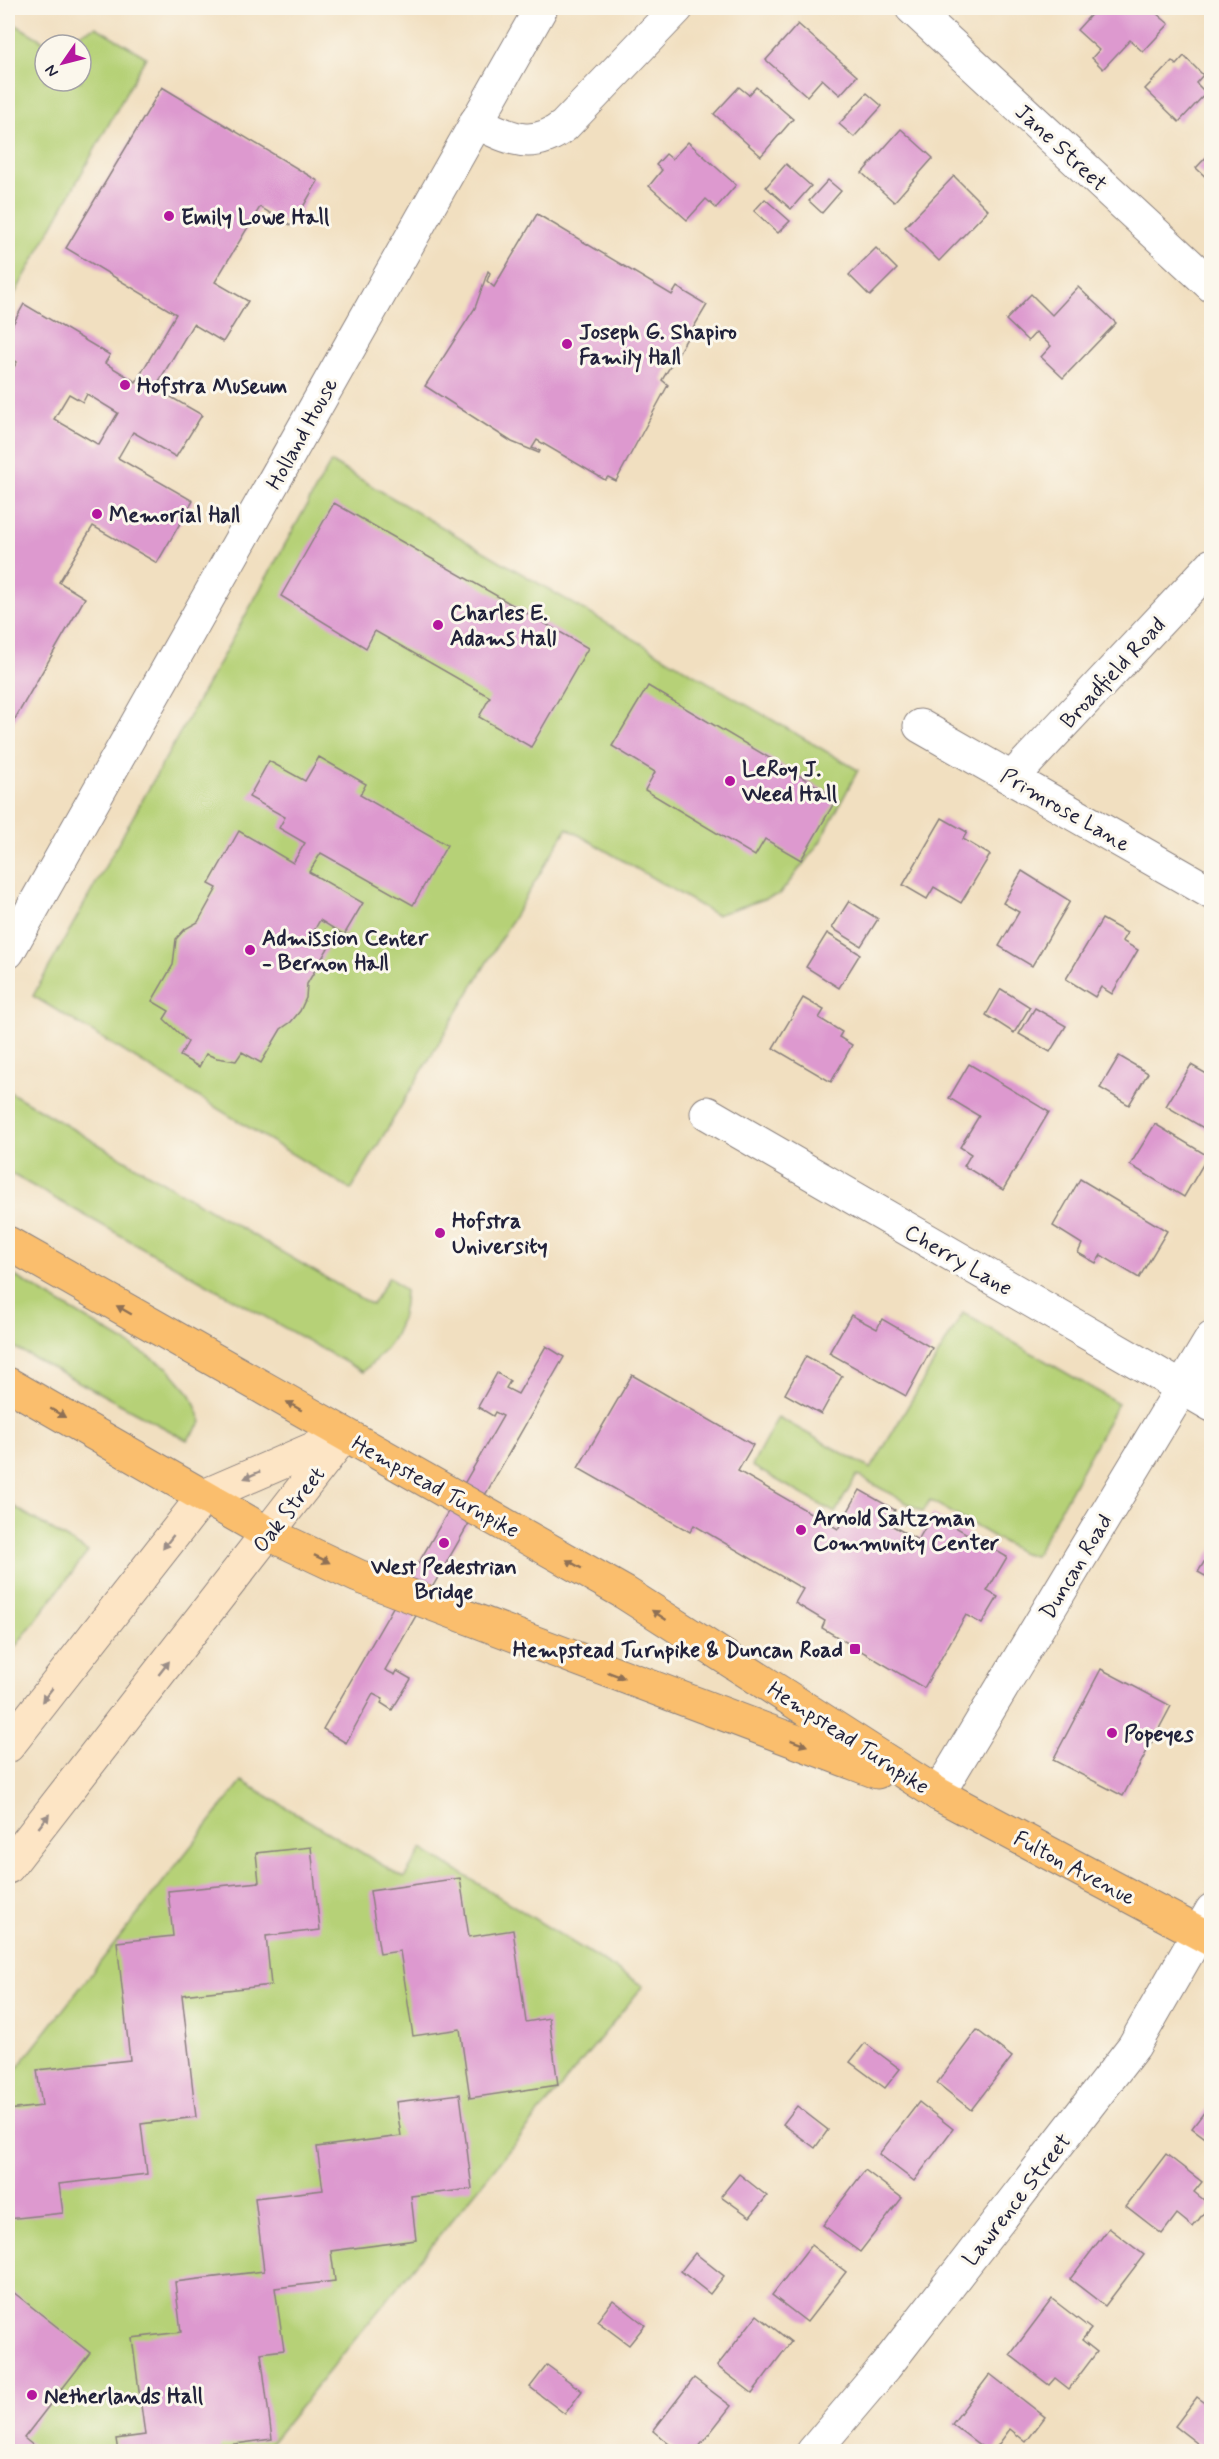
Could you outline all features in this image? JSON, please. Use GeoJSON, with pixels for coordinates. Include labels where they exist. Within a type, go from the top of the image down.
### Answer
{"type":"FeatureCollection","features":[{"type":"Feature","properties":{"kind":"main road","name":"Hempstead Turnpike"},"geometry":{"type":"LineString","coordinates":[[8,1243],[625,1593],[938,1794]]}},
{"type":"Feature","properties":{"kind":"main road","name":"Hempstead Turnpike"},"geometry":{"type":"LineString","coordinates":[[8,1384],[269,1534],[358,1576],[938,1794]]}},
{"type":"Feature","properties":{"kind":"main road","name":"Fulton Avenue"},"geometry":{"type":"LineString","coordinates":[[938,1794],[1208,1928]]}},
{"type":"Feature","properties":{"kind":"street","name":"Holland House"},"geometry":{"type":"LineString","coordinates":[[8,952],[541,8]]}},
{"type":"Feature","properties":{"kind":"street"},"geometry":{"type":"LineString","coordinates":[[476,122],[516,140],[544,139],[554,134],[677,8]]}},
{"type":"Feature","properties":{"kind":"street","name":"Jane Street"},"geometry":{"type":"LineString","coordinates":[[912,8],[1212,286]]}},
{"type":"Feature","properties":{"kind":"street","name":"Broadfield Road"},"geometry":{"type":"LineString","coordinates":[[1012,778],[1212,565]]}},
{"type":"Feature","properties":{"kind":"street","name":"Primrose Lane"},"geometry":{"type":"LineString","coordinates":[[920,726],[1212,893]]}},
{"type":"Feature","properties":{"kind":"street","name":"Cherry Lane"},"geometry":{"type":"LineString","coordinates":[[707,1113],[1212,1406]]}},
{"type":"Feature","properties":{"kind":"street","name":"Duncan Road"},"geometry":{"type":"LineString","coordinates":[[938,1794],[1212,1338]]}},
{"type":"Feature","properties":{"kind":"street","name":"Oak Street"},"geometry":{"type":"LineString","coordinates":[[8,1746],[204,1496],[344,1435]]}},
{"type":"Feature","properties":{"kind":"street","name":"Oak Street"},"geometry":{"type":"LineString","coordinates":[[8,1868],[344,1435]]}},
{"type":"Feature","properties":{"kind":"street","name":"Lawrence Street"},"geometry":{"type":"LineString","coordinates":[[813,2451],[885,2367],[1134,2046],[1208,1928]]}},
{"type":"Feature","properties":{"kind":"green space"},"geometry":{"type":"Polygon","coordinates":[[[8,8],[11,22],[33,35],[33,93],[93,93],[93,33],[81,33],[96,27],[146,57],[8,306],[8,8]]]}},
{"type":"Feature","properties":{"kind":"green space"},"geometry":{"type":"Polygon","coordinates":[[[331,462],[858,770],[820,842],[780,894],[716,915],[567,828],[351,1190],[33,996],[331,462]]]}},
{"type":"Feature","properties":{"kind":"green space"},"geometry":{"type":"Polygon","coordinates":[[[8,1091],[372,1305],[389,1277],[405,1291],[402,1317],[389,1345],[363,1372],[8,1172],[8,1091]]]}},
{"type":"Feature","properties":{"kind":"green space"},"geometry":{"type":"Polygon","coordinates":[[[8,1272],[167,1367],[191,1395],[202,1422],[187,1440],[8,1344],[8,1272]]]}},
{"type":"Feature","properties":{"kind":"green space"},"geometry":{"type":"Polygon","coordinates":[[[963,1313],[1118,1403],[1035,1556],[1020,1552],[930,1500],[923,1512],[857,1475],[835,1513],[752,1466],[778,1417],[871,1469],[963,1313]]]}},
{"type":"Feature","properties":{"kind":"green space"},"geometry":{"type":"Polygon","coordinates":[[[8,1503],[88,1552],[8,1656],[8,1503]]]}},
{"type":"Feature","properties":{"kind":"green space"},"geometry":{"type":"Polygon","coordinates":[[[242,1781],[404,1878],[422,1849],[643,1986],[264,2451],[8,2451],[8,2080],[242,1781]]]}},
{"type":"Feature","properties":{"kind":"building"},"geometry":{"type":"Polygon","coordinates":[[[1097,8],[1150,8],[1169,24],[1143,52],[1130,40],[1103,69],[1092,58],[1099,50],[1077,30],[1097,8]]]}},
{"type":"Feature","properties":{"kind":"building"},"geometry":{"type":"Polygon","coordinates":[[[798,24],[857,76],[840,95],[822,79],[807,96],[766,60],[798,24]]]}},
{"type":"Feature","properties":{"kind":"building"},"geometry":{"type":"Polygon","coordinates":[[[1184,56],[1203,75],[1196,83],[1206,93],[1179,122],[1145,89],[1172,61],[1176,65],[1184,56]]]}},
{"type":"Feature","properties":{"kind":"building"},"geometry":{"type":"Polygon","coordinates":[[[162,87],[318,181],[292,226],[260,207],[215,282],[248,301],[223,342],[193,324],[155,388],[202,415],[176,457],[133,432],[118,458],[193,501],[157,563],[93,526],[59,582],[85,598],[8,731],[8,377],[17,362],[8,356],[8,333],[24,304],[110,355],[105,363],[136,382],[176,314],[66,248],[162,87]],[[69,394],[54,419],[99,445],[118,413],[87,394],[83,402],[69,394]]]}},
{"type":"Feature","properties":{"kind":"building"},"geometry":{"type":"Polygon","coordinates":[[[739,87],[749,95],[756,87],[793,119],[761,156],[714,114],[739,87]]]}},
{"type":"Feature","properties":{"kind":"building"},"geometry":{"type":"Polygon","coordinates":[[[867,93],[882,106],[854,137],[839,124],[867,93]]]}},
{"type":"Feature","properties":{"kind":"building"},"geometry":{"type":"Polygon","coordinates":[[[901,129],[933,158],[894,202],[862,173],[901,129]]]}},
{"type":"Feature","properties":{"kind":"building"},"geometry":{"type":"Polygon","coordinates":[[[688,142],[736,185],[716,208],[706,199],[687,220],[649,186],[662,170],[656,165],[666,154],[672,159],[688,142]]]}},
{"type":"Feature","properties":{"kind":"building"},"geometry":{"type":"Polygon","coordinates":[[[1212,151],[1212,183],[1196,168],[1212,151]]]}},
{"type":"Feature","properties":{"kind":"building"},"geometry":{"type":"Polygon","coordinates":[[[786,164],[811,186],[791,209],[766,187],[786,164]]]}},
{"type":"Feature","properties":{"kind":"building"},"geometry":{"type":"Polygon","coordinates":[[[954,176],[988,210],[939,261],[905,227],[954,176]]]}},
{"type":"Feature","properties":{"kind":"building"},"geometry":{"type":"Polygon","coordinates":[[[828,180],[841,191],[822,213],[809,201],[828,180]]]}},
{"type":"Feature","properties":{"kind":"building"},"geometry":{"type":"Polygon","coordinates":[[[765,199],[790,221],[778,233],[754,211],[765,199]]]}},
{"type":"Feature","properties":{"kind":"building","name":"Joseph G. Shapiro Family Hall"},"geometry":{"type":"Polygon","coordinates":[[[537,214],[672,295],[677,287],[707,305],[662,380],[668,385],[616,481],[608,477],[605,480],[537,440],[532,448],[540,451],[539,453],[512,442],[425,386],[475,308],[488,271],[490,273],[487,281],[494,287],[537,214]]]}},
{"type":"Feature","properties":{"kind":"building"},"geometry":{"type":"Polygon","coordinates":[[[876,248],[897,269],[870,296],[849,275],[876,248]]]}},
{"type":"Feature","properties":{"kind":"building"},"geometry":{"type":"Polygon","coordinates":[[[1078,287],[1116,323],[1063,378],[1041,357],[1051,346],[1036,332],[1028,341],[1006,320],[1031,294],[1052,315],[1078,287]]]}},
{"type":"Feature","properties":{"kind":"building","name":"Charles E. Adams Hall"},"geometry":{"type":"Polygon","coordinates":[[[334,503],[588,648],[531,747],[479,717],[490,697],[375,631],[366,648],[281,596],[334,503]]]}},
{"type":"Feature","properties":{"kind":"building","name":"LeRoy J. Weed Hall"},"geometry":{"type":"Polygon","coordinates":[[[648,686],[837,798],[801,860],[765,839],[755,856],[645,790],[655,772],[612,746],[648,686]]]}},
{"type":"Feature","properties":{"kind":"building","name":"Admission Center - Bernon Hall"},"geometry":{"type":"Polygon","coordinates":[[[319,757],[366,784],[360,795],[447,845],[413,905],[321,853],[309,872],[363,903],[344,935],[320,920],[310,938],[328,948],[307,984],[306,998],[300,1011],[281,1029],[261,1063],[242,1052],[236,1061],[206,1054],[199,1067],[180,1056],[188,1042],[164,1019],[169,1011],[152,1001],[173,965],[176,939],[185,929],[198,922],[217,888],[209,884],[239,831],[293,863],[305,843],[279,828],[285,817],[249,797],[269,761],[305,781],[319,757]]]}},
{"type":"Feature","properties":{"kind":"building"},"geometry":{"type":"Polygon","coordinates":[[[942,818],[967,832],[963,839],[990,855],[961,903],[934,887],[927,899],[903,885],[942,818]]]}},
{"type":"Feature","properties":{"kind":"building"},"geometry":{"type":"Polygon","coordinates":[[[1022,871],[1070,901],[1032,966],[999,946],[1019,912],[1003,903],[1022,871]]]}},
{"type":"Feature","properties":{"kind":"building"},"geometry":{"type":"Polygon","coordinates":[[[849,901],[878,919],[861,946],[832,928],[849,901]]]}},
{"type":"Feature","properties":{"kind":"building"},"geometry":{"type":"Polygon","coordinates":[[[1102,919],[1127,933],[1122,941],[1138,950],[1112,994],[1101,987],[1095,997],[1066,979],[1102,919]]]}},
{"type":"Feature","properties":{"kind":"building"},"geometry":{"type":"Polygon","coordinates":[[[827,933],[860,954],[839,988],[806,967],[827,933]]]}},
{"type":"Feature","properties":{"kind":"building"},"geometry":{"type":"Polygon","coordinates":[[[1001,989],[1030,1007],[1014,1033],[986,1015],[1001,989]]]}},
{"type":"Feature","properties":{"kind":"building"},"geometry":{"type":"Polygon","coordinates":[[[803,998],[824,1010],[819,1018],[842,1032],[839,1037],[852,1045],[831,1082],[773,1048],[803,998]]]}},
{"type":"Feature","properties":{"kind":"building"},"geometry":{"type":"Polygon","coordinates":[[[1035,1008],[1066,1026],[1050,1052],[1019,1034],[1035,1008]]]}},
{"type":"Feature","properties":{"kind":"building"},"geometry":{"type":"Polygon","coordinates":[[[1119,1056],[1148,1073],[1129,1105],[1100,1088],[1119,1056]]]}},
{"type":"Feature","properties":{"kind":"building"},"geometry":{"type":"Polygon","coordinates":[[[969,1064],[1049,1112],[1003,1190],[964,1166],[971,1154],[960,1147],[979,1116],[949,1098],[969,1064]]]}},
{"type":"Feature","properties":{"kind":"building"},"geometry":{"type":"Polygon","coordinates":[[[1191,1065],[1212,1077],[1212,1133],[1166,1106],[1191,1065]]]}},
{"type":"Feature","properties":{"kind":"building"},"geometry":{"type":"Polygon","coordinates":[[[1155,1124],[1208,1156],[1184,1197],[1130,1165],[1155,1124]]]}},
{"type":"Feature","properties":{"kind":"building"},"geometry":{"type":"Polygon","coordinates":[[[1080,1179],[1167,1231],[1139,1278],[1101,1255],[1096,1263],[1078,1253],[1082,1244],[1053,1226],[1080,1179]]]}},
{"type":"Feature","properties":{"kind":"building"},"geometry":{"type":"Polygon","coordinates":[[[851,1315],[877,1329],[882,1319],[932,1348],[906,1396],[829,1353],[851,1315]]]}},
{"type":"Feature","properties":{"kind":"building","name":"West Pedestrian Bridge"},"geometry":{"type":"Polygon","coordinates":[[[546,1346],[564,1357],[385,1670],[395,1675],[397,1671],[411,1679],[392,1710],[381,1703],[383,1699],[373,1694],[346,1743],[323,1729],[503,1416],[495,1412],[493,1416],[478,1407],[497,1373],[510,1381],[506,1388],[518,1394],[546,1346]]]}},
{"type":"Feature","properties":{"kind":"building"},"geometry":{"type":"Polygon","coordinates":[[[806,1356],[842,1376],[821,1414],[785,1394],[806,1356]]]}},
{"type":"Feature","properties":{"kind":"building","name":"Arnold Saltzman Community Center"},"geometry":{"type":"Polygon","coordinates":[[[632,1375],[753,1445],[738,1471],[838,1529],[860,1490],[895,1510],[887,1523],[918,1540],[933,1514],[1007,1557],[987,1591],[998,1597],[982,1624],[966,1615],[924,1688],[822,1628],[825,1621],[795,1603],[803,1589],[694,1525],[690,1532],[578,1468],[632,1375]]]}},
{"type":"Feature","properties":{"kind":"building"},"geometry":{"type":"Polygon","coordinates":[[[1212,1549],[1212,1580],[1198,1572],[1212,1549]]]}},
{"type":"Feature","properties":{"kind":"building","name":"Popeyes"},"geometry":{"type":"Polygon","coordinates":[[[1101,1669],[1171,1706],[1123,1796],[1053,1760],[1101,1669]]]}},
{"type":"Feature","properties":{"kind":"building"},"geometry":{"type":"Polygon","coordinates":[[[311,1847],[320,1930],[266,1936],[271,1985],[182,1995],[196,2117],[141,2124],[147,2174],[59,2184],[63,2213],[8,2219],[8,2110],[42,2106],[37,2070],[130,2060],[117,1942],[173,1936],[168,1891],[259,1882],[256,1853],[311,1847]]]}},
{"type":"Feature","properties":{"kind":"building"},"geometry":{"type":"Polygon","coordinates":[[[460,1878],[469,1937],[513,1930],[526,2022],[549,2018],[558,2085],[470,2098],[460,2029],[413,2036],[400,1951],[380,1954],[370,1891],[460,1878]]]}},
{"type":"Feature","properties":{"kind":"building"},"geometry":{"type":"Polygon","coordinates":[[[977,2030],[1012,2057],[971,2110],[937,2083],[977,2030]]]}},
{"type":"Feature","properties":{"kind":"building"},"geometry":{"type":"Polygon","coordinates":[[[865,2043],[900,2069],[885,2088],[850,2062],[865,2043]]]}},
{"type":"Feature","properties":{"kind":"building"},"geometry":{"type":"Polygon","coordinates":[[[460,2094],[472,2189],[411,2196],[416,2240],[331,2251],[335,2281],[275,2288],[284,2350],[261,2353],[272,2439],[220,2446],[220,2452],[118,2452],[116,2439],[145,2435],[132,2338],[181,2332],[175,2282],[264,2271],[255,2198],[323,2190],[317,2147],[401,2136],[396,2102],[460,2094]]]}},
{"type":"Feature","properties":{"kind":"building"},"geometry":{"type":"Polygon","coordinates":[[[919,2102],[953,2129],[914,2181],[879,2154],[919,2102]]]}},
{"type":"Feature","properties":{"kind":"building"},"geometry":{"type":"Polygon","coordinates":[[[1212,2102],[1212,2143],[1192,2128],[1212,2102]]]}},
{"type":"Feature","properties":{"kind":"building"},"geometry":{"type":"Polygon","coordinates":[[[797,2106],[828,2130],[815,2148],[783,2124],[797,2106]]]}},
{"type":"Feature","properties":{"kind":"building"},"geometry":{"type":"Polygon","coordinates":[[[1166,2154],[1202,2182],[1194,2192],[1210,2205],[1193,2227],[1177,2214],[1162,2234],[1126,2206],[1166,2154]]]}},
{"type":"Feature","properties":{"kind":"building"},"geometry":{"type":"Polygon","coordinates":[[[865,2170],[902,2198],[860,2252],[823,2225],[865,2170]]]}},
{"type":"Feature","properties":{"kind":"building"},"geometry":{"type":"Polygon","coordinates":[[[739,2174],[767,2196],[750,2217],[721,2196],[739,2174]]]}},
{"type":"Feature","properties":{"kind":"building"},"geometry":{"type":"Polygon","coordinates":[[[1109,2228],[1144,2255],[1105,2306],[1070,2279],[1109,2228]]]}},
{"type":"Feature","properties":{"kind":"building"},"geometry":{"type":"Polygon","coordinates":[[[811,2245],[846,2272],[807,2322],[772,2295],[811,2245]]]}},
{"type":"Feature","properties":{"kind":"building"},"geometry":{"type":"Polygon","coordinates":[[[695,2253],[724,2276],[710,2294],[681,2271],[695,2253]]]}},
{"type":"Feature","properties":{"kind":"building","name":"Netherlands Hall"},"geometry":{"type":"Polygon","coordinates":[[[8,2288],[90,2353],[24,2438],[41,2452],[8,2452],[8,2288]]]}},
{"type":"Feature","properties":{"kind":"building"},"geometry":{"type":"Polygon","coordinates":[[[1052,2299],[1091,2329],[1082,2340],[1097,2352],[1069,2389],[1055,2378],[1049,2385],[1010,2355],[1052,2299]]]}},
{"type":"Feature","properties":{"kind":"building"},"geometry":{"type":"Polygon","coordinates":[[[613,2300],[645,2325],[629,2345],[597,2321],[613,2300]]]}},
{"type":"Feature","properties":{"kind":"building"},"geometry":{"type":"Polygon","coordinates":[[[757,2315],[791,2342],[752,2393],[717,2366],[757,2315]]]}},
{"type":"Feature","properties":{"kind":"building"},"geometry":{"type":"Polygon","coordinates":[[[547,2365],[582,2391],[565,2414],[530,2387],[547,2365]]]}},
{"type":"Feature","properties":{"kind":"building"},"geometry":{"type":"Polygon","coordinates":[[[990,2374],[1045,2417],[1026,2442],[1010,2429],[993,2452],[989,2452],[952,2424],[990,2374]]]}},
{"type":"Feature","properties":{"kind":"building"},"geometry":{"type":"Polygon","coordinates":[[[694,2378],[731,2406],[695,2452],[679,2452],[653,2431],[694,2378]]]}},
{"type":"Feature","properties":{"kind":"building"},"geometry":{"type":"Polygon","coordinates":[[[1197,2397],[1212,2408],[1212,2435],[1202,2447],[1175,2426],[1197,2397]]]}},
{"type":"Feature","properties":{"kind":"place","name":"Emily Lowe Hall"},"geometry":{"type":"Point","coordinates":[169,216]}},
{"type":"Feature","properties":{"kind":"place","name":"Joseph G. Shapiro Family Hall"},"geometry":{"type":"Point","coordinates":[567,344]}},
{"type":"Feature","properties":{"kind":"place","name":"Hofstra Museum"},"geometry":{"type":"Point","coordinates":[125,385]}},
{"type":"Feature","properties":{"kind":"place","name":"Memorial Hall"},"geometry":{"type":"Point","coordinates":[97,514]}},
{"type":"Feature","properties":{"kind":"place","name":"Charles E. Adams Hall"},"geometry":{"type":"Point","coordinates":[438,625]}},
{"type":"Feature","properties":{"kind":"place","name":"LeRoy J. Weed Hall"},"geometry":{"type":"Point","coordinates":[730,781]}},
{"type":"Feature","properties":{"kind":"place","name":"Admission Center - Bernon Hall"},"geometry":{"type":"Point","coordinates":[250,950]}},
{"type":"Feature","properties":{"kind":"place","name":"Hofstra University"},"geometry":{"type":"Point","coordinates":[440,1233]}},
{"type":"Feature","properties":{"kind":"place","name":"Arnold Saltzman Community Center"},"geometry":{"type":"Point","coordinates":[801,1530]}},
{"type":"Feature","properties":{"kind":"place","name":"West Pedestrian Bridge"},"geometry":{"type":"Point","coordinates":[444,1543]}},
{"type":"Feature","properties":{"kind":"place","name":"Hempstead Turnpike & Duncan Road"},"geometry":{"type":"Point","coordinates":[855,1649]}},
{"type":"Feature","properties":{"kind":"place","name":"Popeyes"},"geometry":{"type":"Point","coordinates":[1112,1733]}},
{"type":"Feature","properties":{"kind":"place","name":"Netherlands Hall"},"geometry":{"type":"Point","coordinates":[32,2395]}}]}
